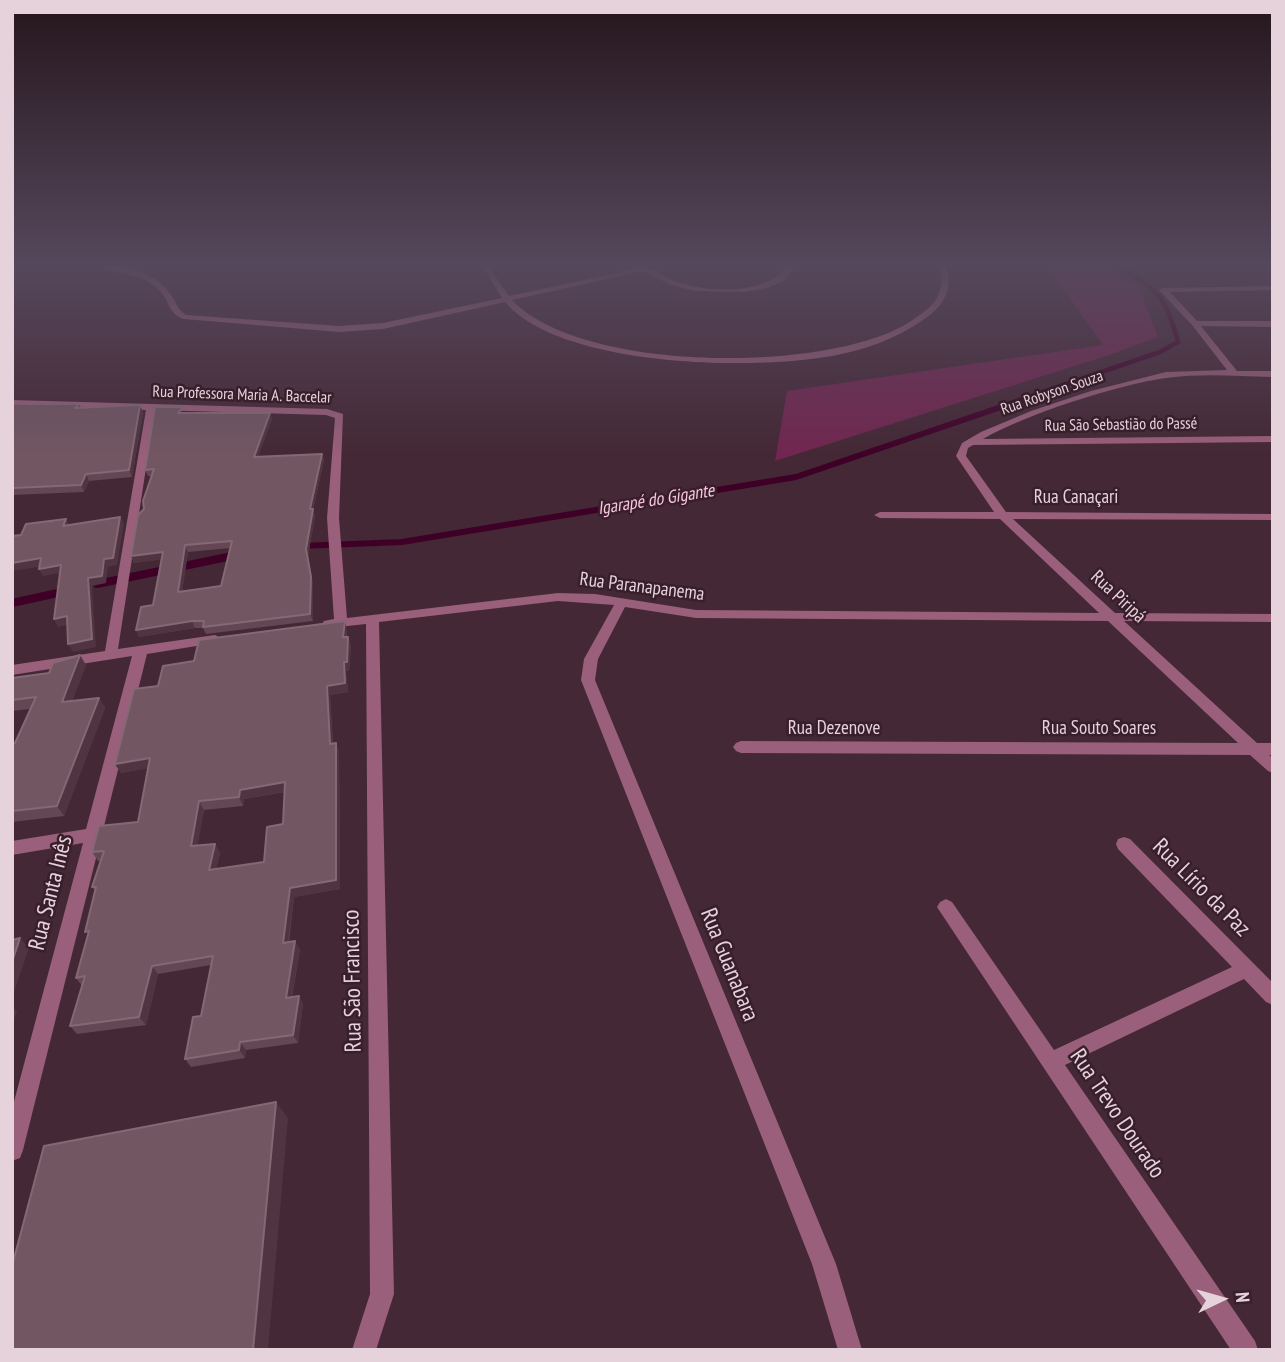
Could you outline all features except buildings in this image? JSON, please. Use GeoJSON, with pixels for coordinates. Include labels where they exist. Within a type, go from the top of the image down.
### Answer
{"type":"FeatureCollection","features":[{"type":"Feature","properties":{"kind":"street"},"geometry":{"type":"LineString","coordinates":[[554,330],[612,348],[685,358],[789,358],[858,346],[900,330]]}},
{"type":"Feature","properties":{"kind":"street"},"geometry":{"type":"LineString","coordinates":[[1200,330],[1234,374]]}},
{"type":"Feature","properties":{"kind":"street","name":"Rua Robyson Souza"},"geometry":{"type":"LineString","coordinates":[[969,442],[1014,421],[1143,379],[1167,375],[1273,374]]}},
{"type":"Feature","properties":{"kind":"street","name":"Rua Professora Maria A. Baccelar"},"geometry":{"type":"LineString","coordinates":[[12,403],[336,414],[340,420],[333,533],[341,622]]}},
{"type":"Feature","properties":{"kind":"street"},"geometry":{"type":"LineString","coordinates":[[111,653],[151,407]]}},
{"type":"Feature","properties":{"kind":"street","name":"Rua São Sebastião do Passé"},"geometry":{"type":"LineString","coordinates":[[969,442],[1273,439]]}},
{"type":"Feature","properties":{"kind":"street","name":"Rua Piripá"},"geometry":{"type":"LineString","coordinates":[[969,442],[962,449],[966,466],[1002,515],[1273,767]]}},
{"type":"Feature","properties":{"kind":"street","name":"Rua Canaçari"},"geometry":{"type":"LineString","coordinates":[[880,515],[1273,517]]}},
{"type":"Feature","properties":{"kind":"street","name":"Rua Paranapanema"},"geometry":{"type":"LineString","coordinates":[[314,626],[519,600],[595,598],[696,614],[1273,618]]}},
{"type":"Feature","properties":{"kind":"street","name":"Rua Guanabara"},"geometry":{"type":"LineString","coordinates":[[621,603],[591,659],[589,680],[824,1264],[850,1350]]}},
{"type":"Feature","properties":{"kind":"street","name":"Rua São Francisco"},"geometry":{"type":"LineString","coordinates":[[367,1345],[382,1294],[372,620]]}},
{"type":"Feature","properties":{"kind":"street"},"geometry":{"type":"LineString","coordinates":[[12,670],[111,653],[234,637]]}},
{"type":"Feature","properties":{"kind":"street","name":"Rua Santa Inês"},"geometry":{"type":"LineString","coordinates":[[12,1150],[16,1117],[141,649]]}},
{"type":"Feature","properties":{"kind":"street","name":"Rua Dezenove"},"geometry":{"type":"LineString","coordinates":[[741,747],[926,749]]}},
{"type":"Feature","properties":{"kind":"street","name":"Rua Souto Soares"},"geometry":{"type":"LineString","coordinates":[[926,749],[1273,749]]}},
{"type":"Feature","properties":{"kind":"street"},"geometry":{"type":"LineString","coordinates":[[12,848],[90,835]]}},
{"type":"Feature","properties":{"kind":"street","name":"Rua Lírio da Paz"},"geometry":{"type":"LineString","coordinates":[[1124,844],[1273,996]]}},
{"type":"Feature","properties":{"kind":"street","name":"Rua Trevo Dourado"},"geometry":{"type":"LineString","coordinates":[[946,907],[1246,1350]]}},
{"type":"Feature","properties":{"kind":"street"},"geometry":{"type":"LineString","coordinates":[[1051,1062],[1246,969]]}},
{"type":"Feature","properties":{"kind":"shaded area"},"geometry":{"type":"Polygon","coordinates":[[[1092,330],[1155,330],[1158,337],[775,461],[787,391],[1103,345],[1092,330]]]}},
{"type":"Feature","properties":{"kind":"waterway","name":"Igarapé do Gigante"},"geometry":{"type":"LineString","coordinates":[[1037,394],[1160,352],[1178,342],[1174,330]]}},
{"type":"Feature","properties":{"kind":"waterway","name":"Igarapé do Gigante"},"geometry":{"type":"LineString","coordinates":[[300,546],[402,542],[796,477],[1042,393]]}},
{"type":"Feature","properties":{"kind":"waterway","name":"Igarapé do Gigante"},"geometry":{"type":"LineString","coordinates":[[97,584],[237,555]]}},
{"type":"Feature","properties":{"kind":"waterway","name":"Igarapé do Gigante"},"geometry":{"type":"LineString","coordinates":[[228,557],[239,555]]}},
{"type":"Feature","properties":{"kind":"waterway","name":"Igarapé do Gigante"},"geometry":{"type":"LineString","coordinates":[[12,603],[67,591]]}}]}
